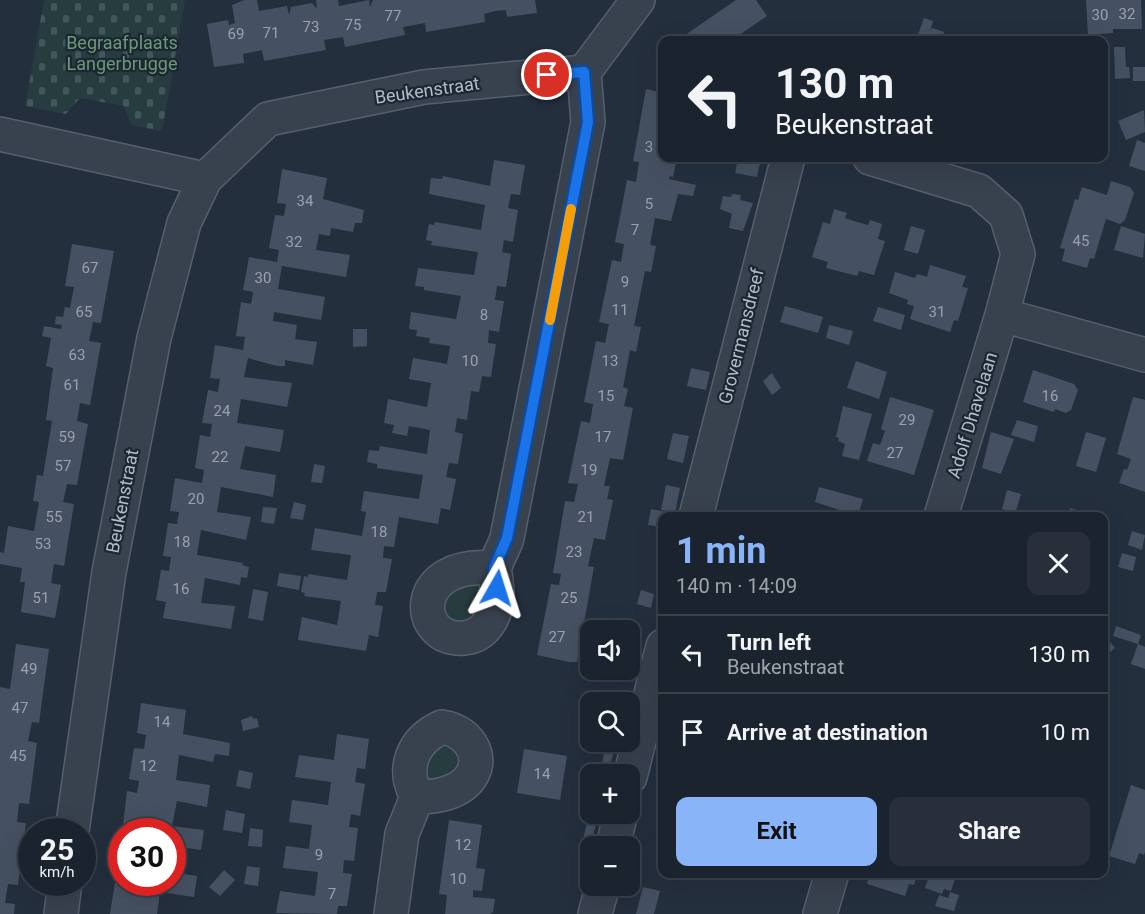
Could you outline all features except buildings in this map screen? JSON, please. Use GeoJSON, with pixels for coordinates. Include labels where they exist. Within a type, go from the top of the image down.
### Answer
{"type":"FeatureCollection","features":[{"type":"Feature","properties":{"kind":"street"},"geometry":{"type":"LineString","coordinates":[[494,568],[507,538],[588,122],[584,72],[639,0]]}},
{"type":"Feature","properties":{"kind":"street","name":"Beukenstraat"},"geometry":{"type":"LineString","coordinates":[[74,818],[109,572],[154,338],[184,223],[205,179],[268,119],[424,87],[584,72]]}},
{"type":"Feature","properties":{"kind":"street"},"geometry":{"type":"LineString","coordinates":[[0,134],[205,179]]}},
{"type":"Feature","properties":{"kind":"street","name":"Grovermansdreef"},"geometry":{"type":"LineString","coordinates":[[697,512],[787,162]]}},
{"type":"Feature","properties":{"kind":"street","name":"Adolf Dhavelaan"},"geometry":{"type":"LineString","coordinates":[[886,162],[979,191],[1006,215],[1018,254],[1002,315],[942,512]]}},
{"type":"Feature","properties":{"kind":"street"},"geometry":{"type":"LineString","coordinates":[[1002,315],[1145,355]]}},
{"type":"Feature","properties":{"kind":"street"},"geometry":{"type":"LineString","coordinates":[[633,764],[658,666]]}},
{"type":"Feature","properties":{"kind":"street"},"geometry":{"type":"LineString","coordinates":[[391,914],[402,834],[417,797]]}},
{"type":"Feature","properties":{"kind":"street"},"geometry":{"type":"LineString","coordinates":[[820,914],[831,878]]}},
{"type":"Feature","properties":{"kind":"street"},"geometry":{"type":"LineString","coordinates":[[61,914],[63,896]]}},
{"type":"Feature","properties":{"kind":"street"},"geometry":{"type":"LineString","coordinates":[[595,914],[600,896]]}},
{"type":"Feature","properties":{"kind":"green space","name":"Begraafplaats Langerbrugge"},"geometry":{"type":"Polygon","coordinates":[[[44,0],[185,0],[162,131],[131,125],[124,106],[80,98],[66,114],[25,106],[44,0]]]}},
{"type":"Feature","properties":{"kind":"green space"},"geometry":{"type":"Polygon","coordinates":[[[482,581],[478,619],[460,626],[443,617],[445,590],[482,581]]]}},
{"type":"Feature","properties":{"kind":"green space"},"geometry":{"type":"Polygon","coordinates":[[[450,743],[462,755],[460,773],[431,787],[421,770],[433,744],[450,743]]]}},
{"type":"Feature","properties":{"kind":"slow traffic"},"geometry":{"type":"LineString","coordinates":[[550,320],[571,209]]}},
{"type":"Feature","properties":{"kind":"route"},"geometry":{"type":"LineString","coordinates":[[497,588],[494,568],[501,557],[507,538],[588,122],[584,72],[547,75]]}}]}
